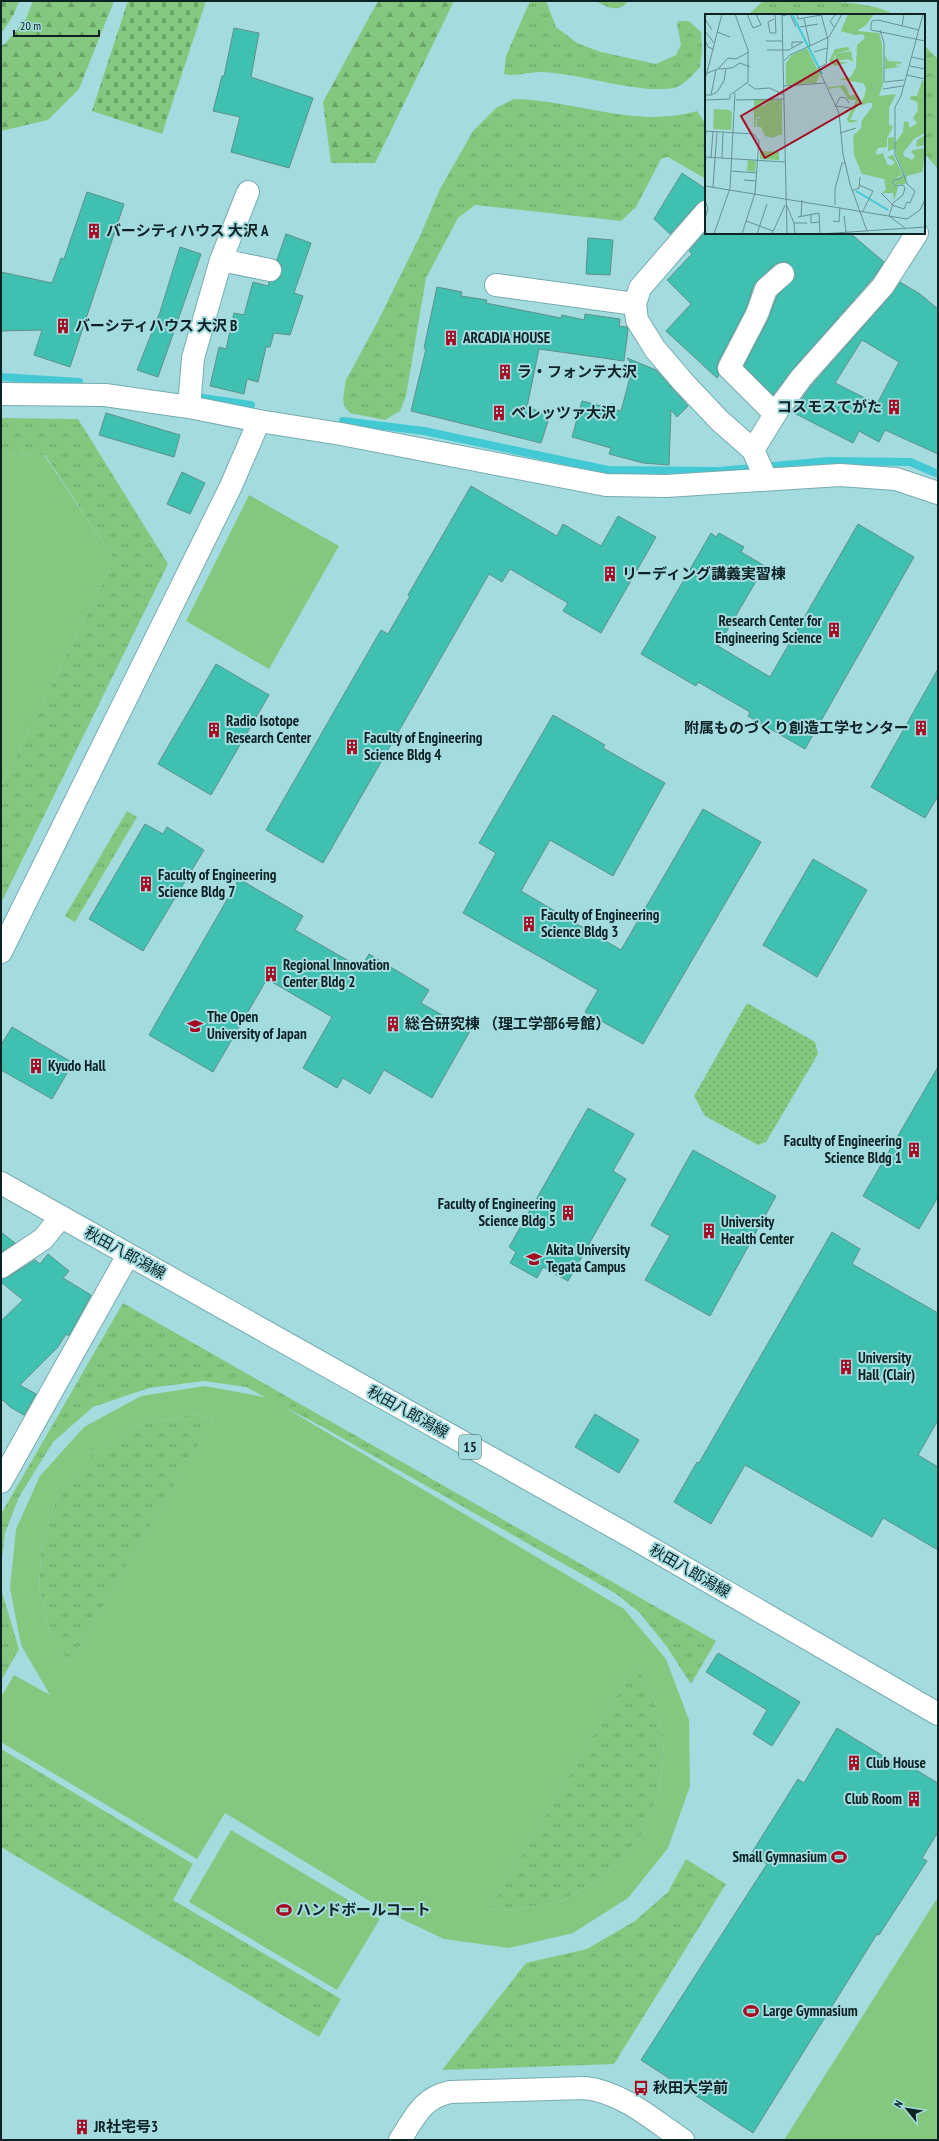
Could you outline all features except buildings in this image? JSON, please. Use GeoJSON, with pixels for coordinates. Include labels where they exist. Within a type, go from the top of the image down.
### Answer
{"type":"FeatureCollection","features":[{"type":"Feature","properties":{"kind":"street"},"geometry":{"type":"LineString","coordinates":[[190,407],[194,358],[221,260],[248,192]]}},
{"type":"Feature","properties":{"kind":"street"},"geometry":{"type":"LineString","coordinates":[[705,213],[640,288],[635,304],[637,320],[655,348],[684,383],[720,421],[753,451],[766,478]]}},
{"type":"Feature","properties":{"kind":"street"},"geometry":{"type":"LineString","coordinates":[[753,451],[775,414],[801,378],[883,286],[916,234]]}},
{"type":"Feature","properties":{"kind":"street"},"geometry":{"type":"LineString","coordinates":[[221,260],[270,270]]}},
{"type":"Feature","properties":{"kind":"street"},"geometry":{"type":"LineString","coordinates":[[775,414],[729,368],[757,314],[766,289],[783,274]]}},
{"type":"Feature","properties":{"kind":"street"},"geometry":{"type":"LineString","coordinates":[[496,285],[635,304]]}},
{"type":"Feature","properties":{"kind":"street"},"geometry":{"type":"LineString","coordinates":[[1,394],[105,395],[190,407],[259,421],[341,434],[606,484],[666,486],[766,478],[847,475],[896,479],[938,493]]}},
{"type":"Feature","properties":{"kind":"street"},"geometry":{"type":"LineString","coordinates":[[1,952],[231,486],[259,421]]}},
{"type":"Feature","properties":{"kind":"street","name":"秋田八郎潟線"},"geometry":{"type":"LineString","coordinates":[[1,1183],[635,1539],[938,1714]]}},
{"type":"Feature","properties":{"kind":"street"},"geometry":{"type":"LineString","coordinates":[[1,1267],[43,1239],[61,1217]]}},
{"type":"Feature","properties":{"kind":"street"},"geometry":{"type":"LineString","coordinates":[[1,1482],[128,1255]]}},
{"type":"Feature","properties":{"kind":"street"},"geometry":{"type":"LineString","coordinates":[[400,2140],[422,2107],[430,2098],[440,2094],[450,2092],[585,2088],[605,2092],[618,2098],[683,2140]]}},
{"type":"Feature","properties":{"kind":"green space"},"geometry":{"type":"Polygon","coordinates":[[[1,1],[19,1],[14,14],[3,31],[1,31],[1,1]]]}},
{"type":"Feature","properties":{"kind":"green space"},"geometry":{"type":"Polygon","coordinates":[[[33,1],[114,1],[79,89],[48,120],[1,131],[1,45],[5,44],[26,19],[33,1]]]}},
{"type":"Feature","properties":{"kind":"green space"},"geometry":{"type":"Polygon","coordinates":[[[128,1],[206,1],[162,134],[92,111],[128,1]]]}},
{"type":"Feature","properties":{"kind":"green space"},"geometry":{"type":"Polygon","coordinates":[[[378,1],[454,1],[375,163],[331,163],[323,102],[378,1]]]}},
{"type":"Feature","properties":{"kind":"green space"},"geometry":{"type":"Polygon","coordinates":[[[530,1],[546,1],[556,27],[577,43],[601,52],[656,64],[676,55],[681,45],[677,24],[679,21],[689,21],[701,32],[702,50],[700,67],[681,85],[674,88],[659,89],[625,86],[556,73],[540,72],[513,75],[504,74],[506,56],[530,1]]]}},
{"type":"Feature","properties":{"kind":"green space"},"geometry":{"type":"Polygon","coordinates":[[[596,1],[628,1],[621,7],[613,8],[596,1]]]}},
{"type":"Feature","properties":{"kind":"green space"},"geometry":{"type":"Polygon","coordinates":[[[762,2],[843,2],[872,6],[892,14],[749,14],[762,2]]]}},
{"type":"Feature","properties":{"kind":"green space"},"geometry":{"type":"Polygon","coordinates":[[[925,46],[938,59],[938,169],[925,154],[925,46]]]}},
{"type":"Feature","properties":{"kind":"green space"},"geometry":{"type":"Polygon","coordinates":[[[514,99],[652,117],[675,116],[697,111],[705,123],[705,178],[668,157],[661,159],[636,207],[621,221],[475,205],[458,218],[426,278],[406,396],[400,411],[385,420],[350,413],[344,406],[343,398],[346,380],[377,323],[420,236],[440,189],[473,131],[496,108],[514,99]]]}},
{"type":"Feature","properties":{"kind":"green space"},"geometry":{"type":"Polygon","coordinates":[[[1,418],[78,419],[168,564],[1,903],[1,787],[114,559],[45,455],[1,454],[1,418]]]}},
{"type":"Feature","properties":{"kind":"green space"},"geometry":{"type":"Polygon","coordinates":[[[1,454],[44,455],[114,559],[1,787],[1,454]]]}},
{"type":"Feature","properties":{"kind":"green space"},"geometry":{"type":"Polygon","coordinates":[[[249,495],[339,546],[269,669],[186,621],[249,495]]]}},
{"type":"Feature","properties":{"kind":"green space"},"geometry":{"type":"Polygon","coordinates":[[[127,811],[137,817],[75,922],[65,916],[127,811]]]}},
{"type":"Feature","properties":{"kind":"green space"},"geometry":{"type":"Polygon","coordinates":[[[747,1003],[815,1042],[818,1054],[766,1142],[758,1145],[705,1116],[694,1096],[747,1003]]]}},
{"type":"Feature","properties":{"kind":"green space"},"geometry":{"type":"Polygon","coordinates":[[[123,1303],[716,1641],[691,1684],[667,1647],[640,1613],[615,1593],[321,1426],[246,1387],[204,1381],[149,1388],[93,1407],[53,1442],[19,1497],[5,1533],[1,1568],[1,1514],[123,1303]]]}},
{"type":"Feature","properties":{"kind":"green space"},"geometry":{"type":"Polygon","coordinates":[[[205,1386],[269,1398],[624,1609],[666,1659],[689,1720],[690,1786],[668,1848],[628,1898],[573,1933],[509,1948],[444,1939],[391,1914],[225,1813],[197,1859],[1,1742],[1,1697],[14,1675],[50,1695],[21,1645],[10,1588],[16,1529],[40,1476],[84,1427],[141,1396],[205,1386]],[[191,1415],[139,1425],[93,1453],[59,1494],[42,1539],[39,1587],[50,1634],[70,1663],[214,1418],[191,1415]],[[635,1665],[489,1909],[509,1911],[562,1901],[608,1874],[643,1833],[660,1788],[664,1740],[653,1694],[635,1665]]]}},
{"type":"Feature","properties":{"kind":"green space"},"geometry":{"type":"Polygon","coordinates":[[[191,1415],[214,1418],[70,1663],[50,1634],[39,1587],[42,1539],[59,1494],[93,1453],[139,1425],[191,1415]]]}},
{"type":"Feature","properties":{"kind":"green space"},"geometry":{"type":"Polygon","coordinates":[[[1,1589],[19,1649],[1,1681],[1,1589]]]}},
{"type":"Feature","properties":{"kind":"green space"},"geometry":{"type":"Polygon","coordinates":[[[635,1665],[653,1694],[664,1740],[660,1788],[643,1833],[608,1874],[562,1901],[509,1911],[489,1909],[635,1665]]]}},
{"type":"Feature","properties":{"kind":"green space"},"geometry":{"type":"Polygon","coordinates":[[[1,1749],[193,1864],[173,1900],[341,1999],[319,2037],[1,1847],[1,1749]]]}},
{"type":"Feature","properties":{"kind":"green space","name":"ハンドボールコート"},"geometry":{"type":"Polygon","coordinates":[[[231,1830],[380,1919],[337,1990],[189,1902],[231,1830]]]}},
{"type":"Feature","properties":{"kind":"green space"},"geometry":{"type":"Polygon","coordinates":[[[686,1859],[726,1884],[614,2064],[442,2070],[526,1963],[587,1949],[635,1921],[668,1892],[686,1859]]]}},
{"type":"Feature","properties":{"kind":"green space"},"geometry":{"type":"Polygon","coordinates":[[[938,1897],[938,2140],[784,2140],[938,1897]]]}},
{"type":"Feature","properties":{"kind":"waterway"},"geometry":{"type":"LineString","coordinates":[[1,377],[79,382]]}},
{"type":"Feature","properties":{"kind":"waterway"},"geometry":{"type":"LineString","coordinates":[[196,397],[251,405]]}},
{"type":"Feature","properties":{"kind":"waterway"},"geometry":{"type":"LineString","coordinates":[[343,421],[424,431],[608,470],[719,471],[829,461],[910,462],[938,474]]}},
{"type":"Feature","properties":{"kind":"place","name":"バーシティハウス 大沢 A"},"geometry":{"type":"Point","coordinates":[94,231]}},
{"type":"Feature","properties":{"kind":"place","name":"バーシティハウス 大沢 B"},"geometry":{"type":"Point","coordinates":[63,326]}},
{"type":"Feature","properties":{"kind":"place","name":"ARCADIA HOUSE"},"geometry":{"type":"Point","coordinates":[451,338]}},
{"type":"Feature","properties":{"kind":"place","name":"ラ・フォンテ大沢"},"geometry":{"type":"Point","coordinates":[505,372]}},
{"type":"Feature","properties":{"kind":"place","name":"コスモスてがた"},"geometry":{"type":"Point","coordinates":[894,407]}},
{"type":"Feature","properties":{"kind":"place","name":"ベレッツァ大沢"},"geometry":{"type":"Point","coordinates":[499,413]}},
{"type":"Feature","properties":{"kind":"place","name":"リーディング講義実習棟"},"geometry":{"type":"Point","coordinates":[610,574]}},
{"type":"Feature","properties":{"kind":"place","name":"Research Center for Engineering Science"},"geometry":{"type":"Point","coordinates":[834,630]}},
{"type":"Feature","properties":{"kind":"place","name":"附属ものづくり創造工学センター"},"geometry":{"type":"Point","coordinates":[921,728]}},
{"type":"Feature","properties":{"kind":"place","name":"Radio Isotope Research Center"},"geometry":{"type":"Point","coordinates":[214,730]}},
{"type":"Feature","properties":{"kind":"place","name":"Faculty of Engineering Science Bldg 4"},"geometry":{"type":"Point","coordinates":[352,747]}},
{"type":"Feature","properties":{"kind":"place","name":"Faculty of Engineering Science Bldg 7"},"geometry":{"type":"Point","coordinates":[146,884]}},
{"type":"Feature","properties":{"kind":"place","name":"Faculty of Engineering Science Bldg 3"},"geometry":{"type":"Point","coordinates":[529,924]}},
{"type":"Feature","properties":{"kind":"place","name":"Regional Innovation Center Bldg 2"},"geometry":{"type":"Point","coordinates":[271,974]}},
{"type":"Feature","properties":{"kind":"place","name":"総合研究棟 （理工学部6号館）"},"geometry":{"type":"Point","coordinates":[393,1024]}},
{"type":"Feature","properties":{"kind":"place","name":"The Open University of Japan"},"geometry":{"type":"Point","coordinates":[195,1026]}},
{"type":"Feature","properties":{"kind":"place","name":"Kyudo Hall"},"geometry":{"type":"Point","coordinates":[36,1066]}},
{"type":"Feature","properties":{"kind":"place","name":"Faculty of Engineering Science Bldg 1"},"geometry":{"type":"Point","coordinates":[914,1150]}},
{"type":"Feature","properties":{"kind":"place","name":"Faculty of Engineering Science Bldg 5"},"geometry":{"type":"Point","coordinates":[568,1213]}},
{"type":"Feature","properties":{"kind":"place","name":"University Health Center"},"geometry":{"type":"Point","coordinates":[709,1231]}},
{"type":"Feature","properties":{"kind":"place","name":"Akita University Tegata Campus"},"geometry":{"type":"Point","coordinates":[534,1259]}},
{"type":"Feature","properties":{"kind":"place","name":"University Hall (Clair)"},"geometry":{"type":"Point","coordinates":[846,1367]}},
{"type":"Feature","properties":{"kind":"place","name":"Club House"},"geometry":{"type":"Point","coordinates":[854,1763]}},
{"type":"Feature","properties":{"kind":"place","name":"Club Room"},"geometry":{"type":"Point","coordinates":[914,1799]}},
{"type":"Feature","properties":{"kind":"place","name":"Small Gymnasium"},"geometry":{"type":"Point","coordinates":[839,1857]}},
{"type":"Feature","properties":{"kind":"place","name":"ハンドボールコート"},"geometry":{"type":"Point","coordinates":[284,1910]}},
{"type":"Feature","properties":{"kind":"place","name":"Large Gymnasium"},"geometry":{"type":"Point","coordinates":[751,2011]}},
{"type":"Feature","properties":{"kind":"place","name":"秋田大学前"},"geometry":{"type":"Point","coordinates":[641,2088]}},
{"type":"Feature","properties":{"kind":"place","name":"JR社宅号3"},"geometry":{"type":"Point","coordinates":[82,2127]}}]}
